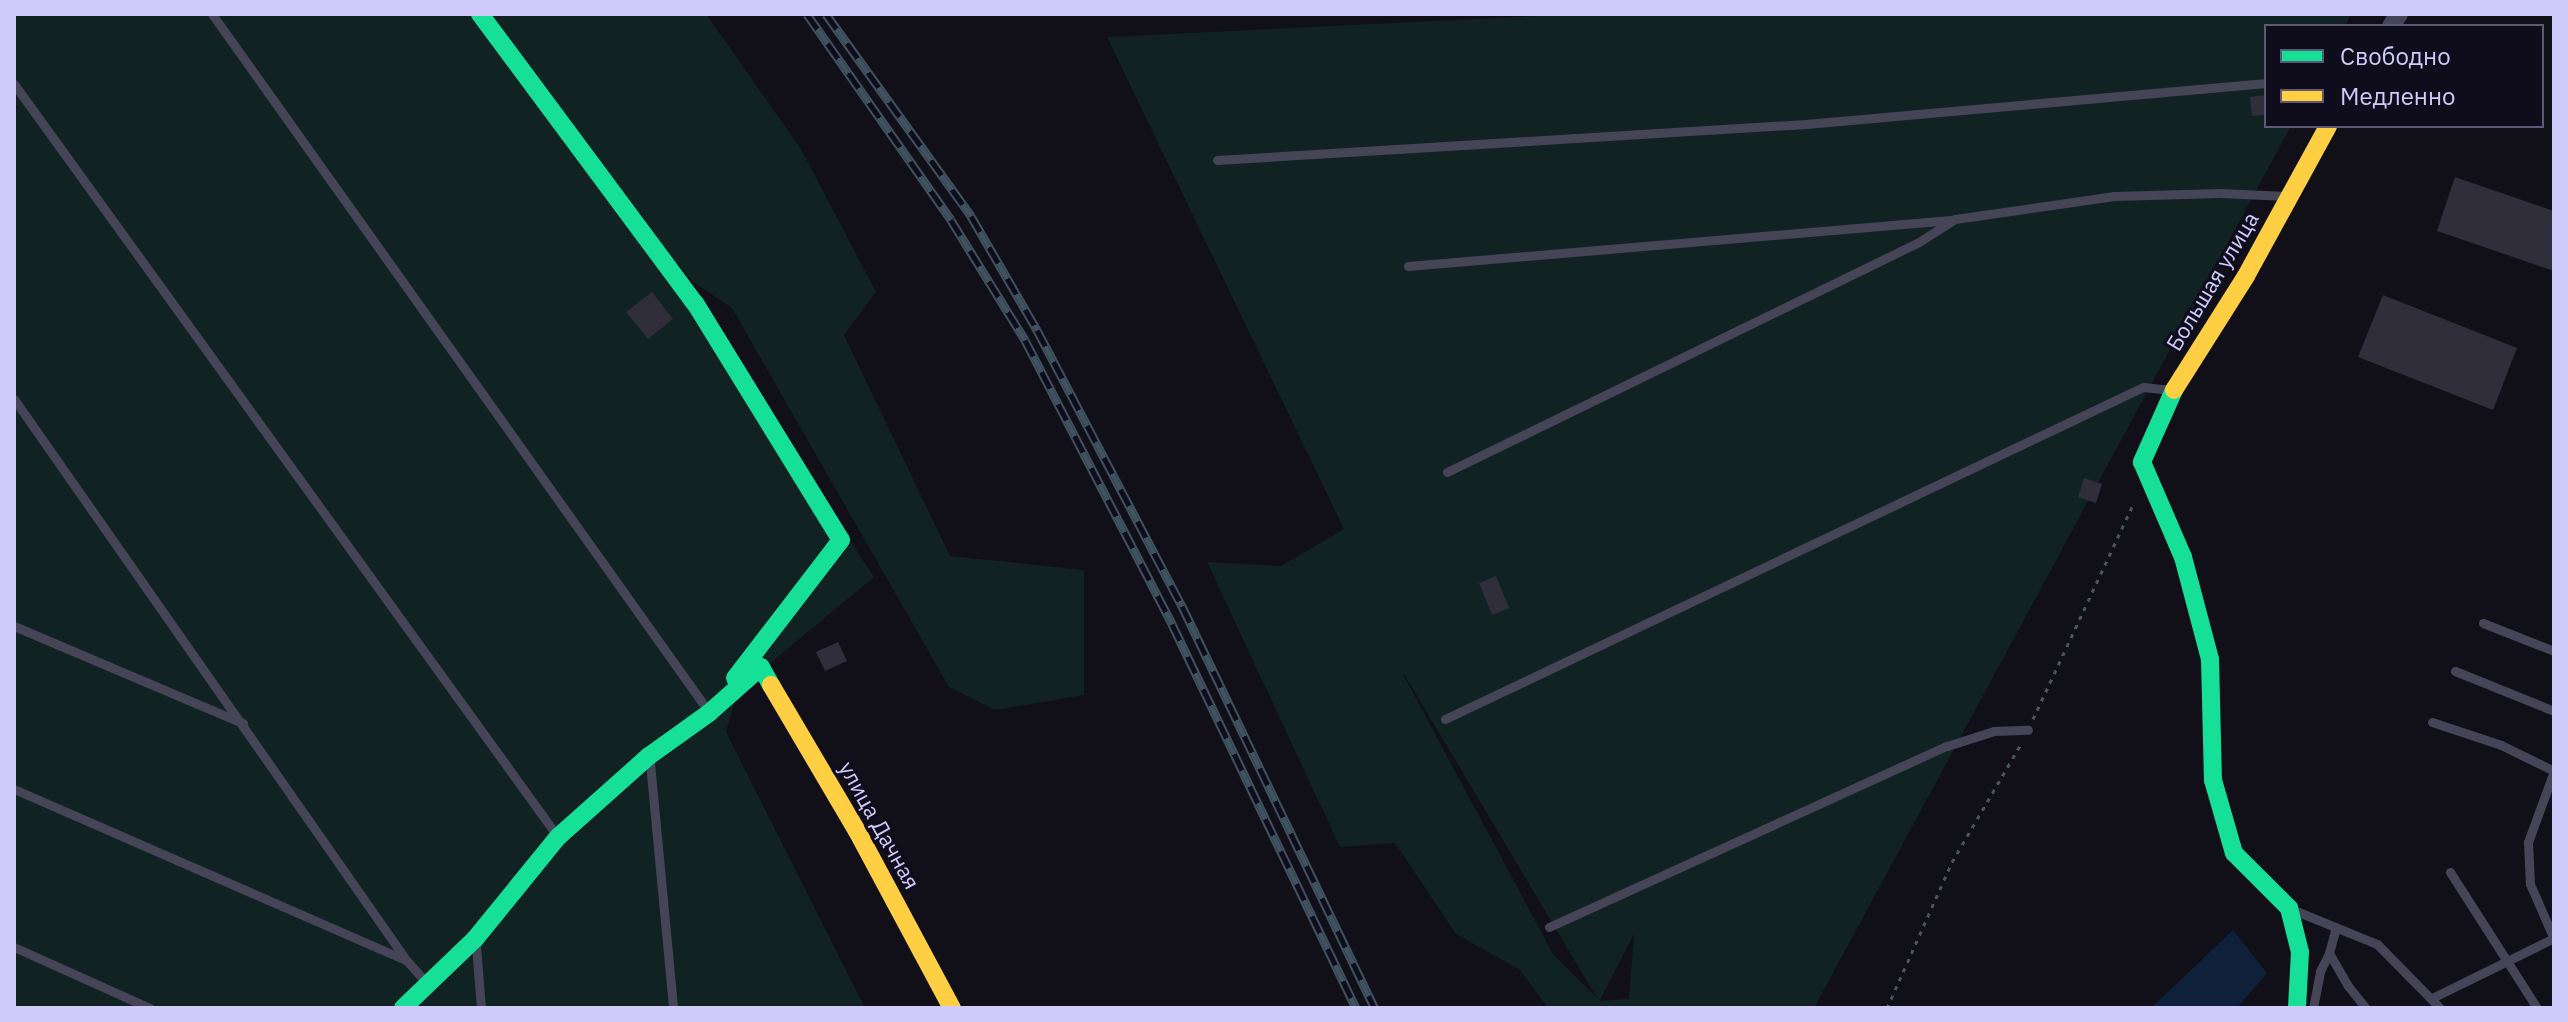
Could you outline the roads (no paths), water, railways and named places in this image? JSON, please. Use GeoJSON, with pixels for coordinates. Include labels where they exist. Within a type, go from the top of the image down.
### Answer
{"type":"FeatureCollection","features":[{"type":"Feature","properties":{"kind":"street"},"geometry":{"type":"LineString","coordinates":[[403,1008],[475,939],[558,837],[649,756],[709,713],[841,540],[695,303],[480,14]]}},
{"type":"Feature","properties":{"kind":"street","name":"Большая улица"},"geometry":{"type":"LineString","coordinates":[[2289,908],[2234,853],[2213,780],[2210,659],[2183,557],[2142,462],[2175,390],[2246,276],[2327,128]]}},
{"type":"Feature","properties":{"kind":"street","name":"улица Дачная"},"geometry":{"type":"LineString","coordinates":[[709,713],[761,667],[857,831],[952,1008]]}},
{"type":"Feature","properties":{"kind":"street"},"geometry":{"type":"LineString","coordinates":[[2289,908],[2300,952],[2297,1008]]}},
{"type":"Feature","properties":{"kind":"lane"},"geometry":{"type":"LineString","coordinates":[[212,14],[709,713]]}},
{"type":"Feature","properties":{"kind":"lane"},"geometry":{"type":"LineString","coordinates":[[1217,160],[1806,124],[2214,84],[2264,83]]}},
{"type":"Feature","properties":{"kind":"lane"},"geometry":{"type":"LineString","coordinates":[[14,84],[558,837]]}},
{"type":"Feature","properties":{"kind":"lane"},"geometry":{"type":"LineString","coordinates":[[1408,266],[1955,219],[2114,196],[2220,193],[2290,196]]}},
{"type":"Feature","properties":{"kind":"lane"},"geometry":{"type":"LineString","coordinates":[[1447,472],[1919,242],[1955,219]]}},
{"type":"Feature","properties":{"kind":"lane"},"geometry":{"type":"LineString","coordinates":[[1445,719],[2143,387],[2175,390]]}},
{"type":"Feature","properties":{"kind":"lane"},"geometry":{"type":"LineString","coordinates":[[14,399],[245,724],[407,961],[428,984]]}},
{"type":"Feature","properties":{"kind":"lane"},"geometry":{"type":"LineString","coordinates":[[2483,623],[2554,651]]}},
{"type":"Feature","properties":{"kind":"lane"},"geometry":{"type":"LineString","coordinates":[[14,626],[245,724]]}},
{"type":"Feature","properties":{"kind":"lane"},"geometry":{"type":"LineString","coordinates":[[2455,671],[2554,711]]}},
{"type":"Feature","properties":{"kind":"lane"},"geometry":{"type":"LineString","coordinates":[[2432,722],[2501,745],[2554,771],[2528,842],[2530,884],[2554,938],[2432,998]]}},
{"type":"Feature","properties":{"kind":"lane"},"geometry":{"type":"LineString","coordinates":[[1549,927],[1947,746],[1994,731],[2028,730]]}},
{"type":"Feature","properties":{"kind":"lane"},"geometry":{"type":"LineString","coordinates":[[649,756],[673,1008]]}},
{"type":"Feature","properties":{"kind":"lane"},"geometry":{"type":"LineString","coordinates":[[14,789],[407,961]]}},
{"type":"Feature","properties":{"kind":"lane"},"geometry":{"type":"LineString","coordinates":[[2450,872],[2537,1008]]}},
{"type":"Feature","properties":{"kind":"lane"},"geometry":{"type":"LineString","coordinates":[[2289,908],[2377,944],[2440,1008]]}},
{"type":"Feature","properties":{"kind":"lane"},"geometry":{"type":"LineString","coordinates":[[2313,1008],[2320,971],[2336,927]]}},
{"type":"Feature","properties":{"kind":"lane"},"geometry":{"type":"LineString","coordinates":[[475,939],[481,1008]]}},
{"type":"Feature","properties":{"kind":"lane"},"geometry":{"type":"LineString","coordinates":[[14,947],[150,1008]]}},
{"type":"Feature","properties":{"kind":"lane"},"geometry":{"type":"LineString","coordinates":[[2329,953],[2348,986],[2366,1008]]}},
{"type":"Feature","properties":{"kind":"water"},"geometry":{"type":"Polygon","coordinates":[[[2233,930],[2267,973],[2237,1008],[2151,1008],[2233,930]]]}},
{"type":"Feature","properties":{"kind":"railway"},"geometry":{"type":"LineString","coordinates":[[807,14],[951,220],[1025,340],[1172,624],[1356,1008]]}},
{"type":"Feature","properties":{"kind":"railway"},"geometry":{"type":"LineString","coordinates":[[826,14],[971,216],[1037,330],[1182,606],[1375,1008]]}}]}
